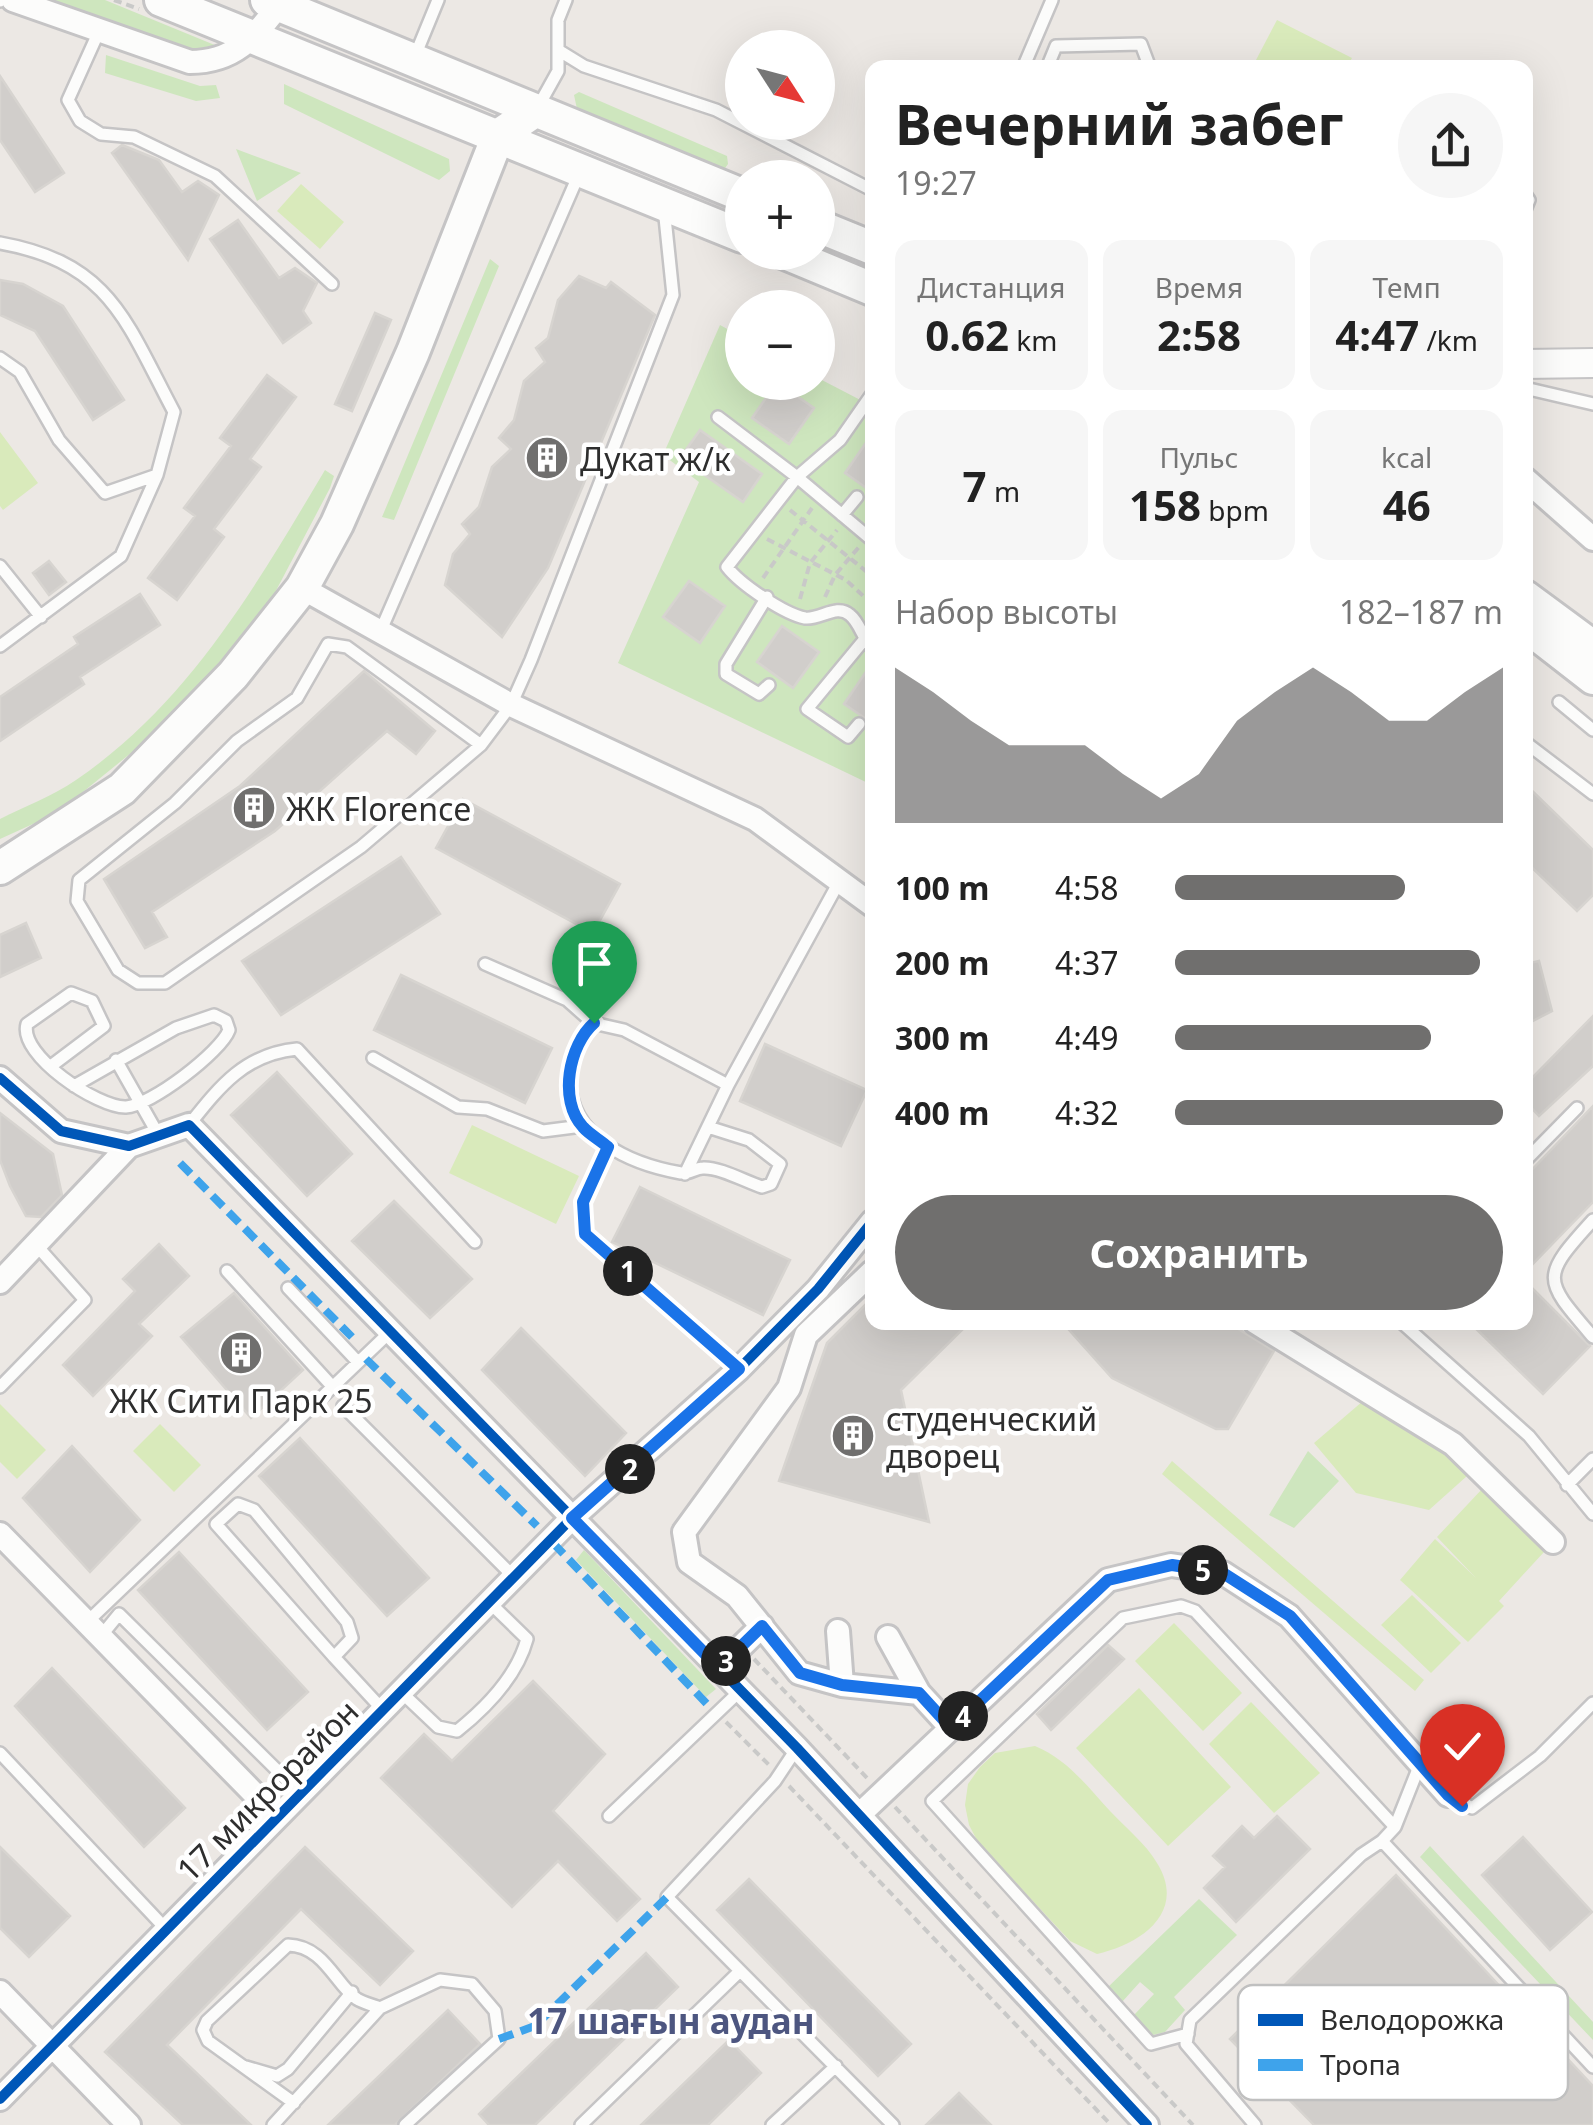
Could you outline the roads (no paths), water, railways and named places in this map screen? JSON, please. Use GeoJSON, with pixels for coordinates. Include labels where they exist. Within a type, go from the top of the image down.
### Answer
{"type":"FeatureCollection","features":[{"type":"Feature","properties":{"kind":"main road"},"geometry":{"type":"LineString","coordinates":[[161,0],[256,35],[725,229]]}},
{"type":"Feature","properties":{"kind":"main road"},"geometry":{"type":"LineString","coordinates":[[273,3],[725,188]]}},
{"type":"Feature","properties":{"kind":"main road"},"geometry":{"type":"LineString","coordinates":[[0,868],[68,828],[122,789],[233,674],[302,588],[337,524],[413,352],[498,136],[536,110]]}},
{"type":"Feature","properties":{"kind":"main road"},"geometry":{"type":"LineString","coordinates":[[835,232],[865,245]]}},
{"type":"Feature","properties":{"kind":"main road"},"geometry":{"type":"LineString","coordinates":[[826,270],[865,286]]}},
{"type":"Feature","properties":{"kind":"main road"},"geometry":{"type":"LineString","coordinates":[[1533,602],[1593,647]]}},
{"type":"Feature","properties":{"kind":"main road"},"geometry":{"type":"LineString","coordinates":[[1533,631],[1593,678]]}},
{"type":"Feature","properties":{"kind":"street"},"geometry":{"type":"LineString","coordinates":[[13,0],[190,62],[227,57],[256,35],[273,3]]}},
{"type":"Feature","properties":{"kind":"street"},"geometry":{"type":"LineString","coordinates":[[835,229],[865,237]]}},
{"type":"Feature","properties":{"kind":"street"},"geometry":{"type":"LineString","coordinates":[[1533,364],[1593,363]]}},
{"type":"Feature","properties":{"kind":"street"},"geometry":{"type":"LineString","coordinates":[[1533,486],[1593,540]]}},
{"type":"Feature","properties":{"kind":"street"},"geometry":{"type":"LineString","coordinates":[[302,588],[511,705],[754,819],[865,900]]}},
{"type":"Feature","properties":{"kind":"street"},"geometry":{"type":"LineString","coordinates":[[0,1078],[61,1131],[129,1146]]}},
{"type":"Feature","properties":{"kind":"street"},"geometry":{"type":"LineString","coordinates":[[0,1282],[129,1146],[190,1124],[797,1748],[1148,2125]]}},
{"type":"Feature","properties":{"kind":"street","name":"17 микрорайон"},"geometry":{"type":"LineString","coordinates":[[0,2099],[572,1518],[739,1369],[818,1289],[865,1231]]}},
{"type":"Feature","properties":{"kind":"street"},"geometry":{"type":"LineString","coordinates":[[865,1279],[806,1336],[789,1388],[684,1532],[690,1562],[738,1596],[800,1673],[842,1685],[919,1693]]}},
{"type":"Feature","properties":{"kind":"street"},"geometry":{"type":"LineString","coordinates":[[1268,1330],[1453,1444],[1553,1542]]}},
{"type":"Feature","properties":{"kind":"street"},"geometry":{"type":"LineString","coordinates":[[0,1534],[276,1816]]}},
{"type":"Feature","properties":{"kind":"street"},"geometry":{"type":"LineString","coordinates":[[859,1814],[1108,1580],[1172,1565],[1223,1573],[1290,1616],[1448,1795]]}},
{"type":"Feature","properties":{"kind":"street"},"geometry":{"type":"LineString","coordinates":[[719,1668],[762,1626]]}},
{"type":"Feature","properties":{"kind":"street"},"geometry":{"type":"LineString","coordinates":[[838,1631],[842,1685]]}},
{"type":"Feature","properties":{"kind":"street"},"geometry":{"type":"LineString","coordinates":[[888,1637],[919,1693],[951,1728]]}},
{"type":"Feature","properties":{"kind":"street"},"geometry":{"type":"LineString","coordinates":[[0,1992],[48,2046],[130,2125]]}},
{"type":"Feature","properties":{"kind":"lane"},"geometry":{"type":"LineString","coordinates":[[413,61],[438,0]]}},
{"type":"Feature","properties":{"kind":"lane"},"geometry":{"type":"LineString","coordinates":[[536,110],[558,71],[558,20],[566,0]]}},
{"type":"Feature","properties":{"kind":"lane"},"geometry":{"type":"LineString","coordinates":[[1026,60],[1052,0]]}},
{"type":"Feature","properties":{"kind":"lane"},"geometry":{"type":"LineString","coordinates":[[100,30],[68,100],[80,121],[100,134],[134,137],[215,176],[332,284]]}},
{"type":"Feature","properties":{"kind":"lane"},"geometry":{"type":"LineString","coordinates":[[1050,60],[1056,46],[1141,44],[1147,60]]}},
{"type":"Feature","properties":{"kind":"lane"},"geometry":{"type":"LineString","coordinates":[[558,50],[584,66],[716,110],[865,186]]}},
{"type":"Feature","properties":{"kind":"lane"},"geometry":{"type":"LineString","coordinates":[[381,630],[580,170]]}},
{"type":"Feature","properties":{"kind":"lane"},"geometry":{"type":"LineString","coordinates":[[481,745],[347,648],[328,644],[297,698],[237,742],[175,803],[79,880],[76,901],[118,970],[138,984],[164,983],[361,848],[481,745],[511,705],[566,576],[673,295],[663,204]]}},
{"type":"Feature","properties":{"kind":"lane"},"geometry":{"type":"LineString","coordinates":[[0,244],[43,251],[91,277],[122,316],[174,412],[157,475],[121,556],[0,646]]}},
{"type":"Feature","properties":{"kind":"lane"},"geometry":{"type":"LineString","coordinates":[[0,358],[20,372],[59,440],[105,493],[157,475]]}},
{"type":"Feature","properties":{"kind":"lane"},"geometry":{"type":"LineString","coordinates":[[1533,390],[1593,404]]}},
{"type":"Feature","properties":{"kind":"lane"},"geometry":{"type":"LineString","coordinates":[[865,404],[840,440],[797,477],[727,567],[739,583],[799,615],[807,618],[838,610],[851,616],[865,638]]}},
{"type":"Feature","properties":{"kind":"lane"},"geometry":{"type":"LineString","coordinates":[[718,416],[865,534]]}},
{"type":"Feature","properties":{"kind":"lane"},"geometry":{"type":"LineString","coordinates":[[845,517],[857,497]]}},
{"type":"Feature","properties":{"kind":"lane"},"geometry":{"type":"LineString","coordinates":[[0,566],[41,617]]}},
{"type":"Feature","properties":{"kind":"lane"},"geometry":{"type":"LineString","coordinates":[[762,594],[726,664],[726,674],[759,694],[770,685]]}},
{"type":"Feature","properties":{"kind":"lane"},"geometry":{"type":"LineString","coordinates":[[859,724],[848,737],[807,709],[865,646]]}},
{"type":"Feature","properties":{"kind":"lane"},"geometry":{"type":"LineString","coordinates":[[1559,702],[1593,730]]}},
{"type":"Feature","properties":{"kind":"lane"},"geometry":{"type":"LineString","coordinates":[[1533,748],[1593,794]]}},
{"type":"Feature","properties":{"kind":"lane"},"geometry":{"type":"LineString","coordinates":[[685,1174],[728,1085],[840,880]]}},
{"type":"Feature","properties":{"kind":"lane"},"geometry":{"type":"LineString","coordinates":[[485,964],[566,1000],[594,1023],[624,1030],[728,1085]]}},
{"type":"Feature","properties":{"kind":"lane"},"geometry":{"type":"LineString","coordinates":[[50,1066],[104,1026],[84,994],[72,993],[27,1024],[29,1044],[50,1066],[74,1086],[114,1105],[144,1103],[217,1048],[229,1030],[226,1021],[214,1015],[176,1028],[74,1086]]}},
{"type":"Feature","properties":{"kind":"lane"},"geometry":{"type":"LineString","coordinates":[[594,1023],[580,1034],[571,1068],[570,1094],[582,1126],[608,1147],[685,1174],[705,1167],[762,1187],[771,1184],[780,1164],[768,1150],[708,1127]]}},
{"type":"Feature","properties":{"kind":"lane"},"geometry":{"type":"LineString","coordinates":[[190,1124],[227,1078],[268,1052],[296,1049],[475,1242]]}},
{"type":"Feature","properties":{"kind":"lane"},"geometry":{"type":"LineString","coordinates":[[373,1058],[458,1107],[487,1109],[544,1132],[582,1126]]}},
{"type":"Feature","properties":{"kind":"lane"},"geometry":{"type":"LineString","coordinates":[[116,1060],[144,1103],[158,1136]]}},
{"type":"Feature","properties":{"kind":"lane"},"geometry":{"type":"LineString","coordinates":[[1533,1153],[1577,1108]]}},
{"type":"Feature","properties":{"kind":"lane"},"geometry":{"type":"LineString","coordinates":[[608,1147],[583,1202],[585,1234],[739,1369]]}},
{"type":"Feature","properties":{"kind":"lane"},"geometry":{"type":"LineString","coordinates":[[1593,1220],[1556,1260],[1553,1280],[1559,1298],[1593,1337]]}},
{"type":"Feature","properties":{"kind":"lane"},"geometry":{"type":"LineString","coordinates":[[0,1386],[85,1300],[36,1246]]}},
{"type":"Feature","properties":{"kind":"lane"},"geometry":{"type":"LineString","coordinates":[[227,1270],[331,1385]]}},
{"type":"Feature","properties":{"kind":"lane"},"geometry":{"type":"LineString","coordinates":[[288,1288],[356,1360]]}},
{"type":"Feature","properties":{"kind":"lane"},"geometry":{"type":"LineString","coordinates":[[1409,1330],[1529,1436],[1593,1514]]}},
{"type":"Feature","properties":{"kind":"lane"},"geometry":{"type":"LineString","coordinates":[[93,1630],[331,1385],[390,1331]]}},
{"type":"Feature","properties":{"kind":"lane"},"geometry":{"type":"LineString","coordinates":[[343,1406],[514,1577]]}},
{"type":"Feature","properties":{"kind":"lane"},"geometry":{"type":"LineString","coordinates":[[1567,1485],[1593,1459]]}},
{"type":"Feature","properties":{"kind":"lane"},"geometry":{"type":"LineString","coordinates":[[334,1658],[352,1638],[346,1622],[254,1510],[238,1504],[216,1524],[334,1658],[382,1709]]}},
{"type":"Feature","properties":{"kind":"lane"},"geometry":{"type":"LineString","coordinates":[[400,1691],[438,1727],[457,1731],[474,1717],[521,1661],[527,1639],[489,1602]]}},
{"type":"Feature","properties":{"kind":"lane"},"geometry":{"type":"LineString","coordinates":[[1188,2034],[1151,2044],[932,1801],[1124,1618],[1181,1606],[1194,1611],[1395,1828]]}},
{"type":"Feature","properties":{"kind":"lane"},"geometry":{"type":"LineString","coordinates":[[93,1630],[120,1614],[300,1792]]}},
{"type":"Feature","properties":{"kind":"lane"},"geometry":{"type":"LineString","coordinates":[[609,1816],[741,1690]]}},
{"type":"Feature","properties":{"kind":"lane"},"geometry":{"type":"LineString","coordinates":[[1448,1795],[1472,1808],[1540,1756],[1593,1702]]}},
{"type":"Feature","properties":{"kind":"lane"},"geometry":{"type":"LineString","coordinates":[[797,1748],[778,1776],[667,1897],[894,2125]]}},
{"type":"Feature","properties":{"kind":"lane"},"geometry":{"type":"LineString","coordinates":[[0,1753],[165,1928]]}},
{"type":"Feature","properties":{"kind":"lane"},"geometry":{"type":"LineString","coordinates":[[1255,2125],[1186,2044],[1190,2020],[1395,1828],[1420,1764]]}},
{"type":"Feature","properties":{"kind":"lane"},"geometry":{"type":"LineString","coordinates":[[1382,1841],[1516,1985]]}},
{"type":"Feature","properties":{"kind":"lane"},"geometry":{"type":"LineString","coordinates":[[294,2103],[208,2041],[203,2030],[207,2021],[288,1945],[301,1945],[330,1967],[351,1994],[380,2008]]}},
{"type":"Feature","properties":{"kind":"lane"},"geometry":{"type":"LineString","coordinates":[[581,2125],[740,1971]]}},
{"type":"Feature","properties":{"kind":"lane"},"geometry":{"type":"LineString","coordinates":[[274,2125],[380,2008],[440,1980],[472,1984],[495,2011],[500,2024],[499,2039],[405,2125]]}},
{"type":"Feature","properties":{"kind":"lane"},"geometry":{"type":"LineString","coordinates":[[238,2066],[277,2076],[351,1994]]}},
{"type":"Feature","properties":{"kind":"lane"},"geometry":{"type":"LineString","coordinates":[[1568,2040],[1593,2067]]}},
{"type":"Feature","properties":{"kind":"lane"},"geometry":{"type":"LineString","coordinates":[[772,2125],[836,2066]]}},
{"type":"Feature","properties":{"kind":"place","name":"Дукат ж/к"},"geometry":{"type":"Point","coordinates":[547,458]}},
{"type":"Feature","properties":{"kind":"place","name":"ЖК Florence"},"geometry":{"type":"Point","coordinates":[254,808]}},
{"type":"Feature","properties":{"kind":"place","name":"ЖК Сити Парк 25"},"geometry":{"type":"Point","coordinates":[241,1353]}},
{"type":"Feature","properties":{"kind":"place","name":"студенческий дворец"},"geometry":{"type":"Point","coordinates":[853,1436]}},
{"type":"Feature","properties":{"kind":"district","name":"17 шағын аудан"},"geometry":{"type":"Point","coordinates":[671,2020]}}]}
